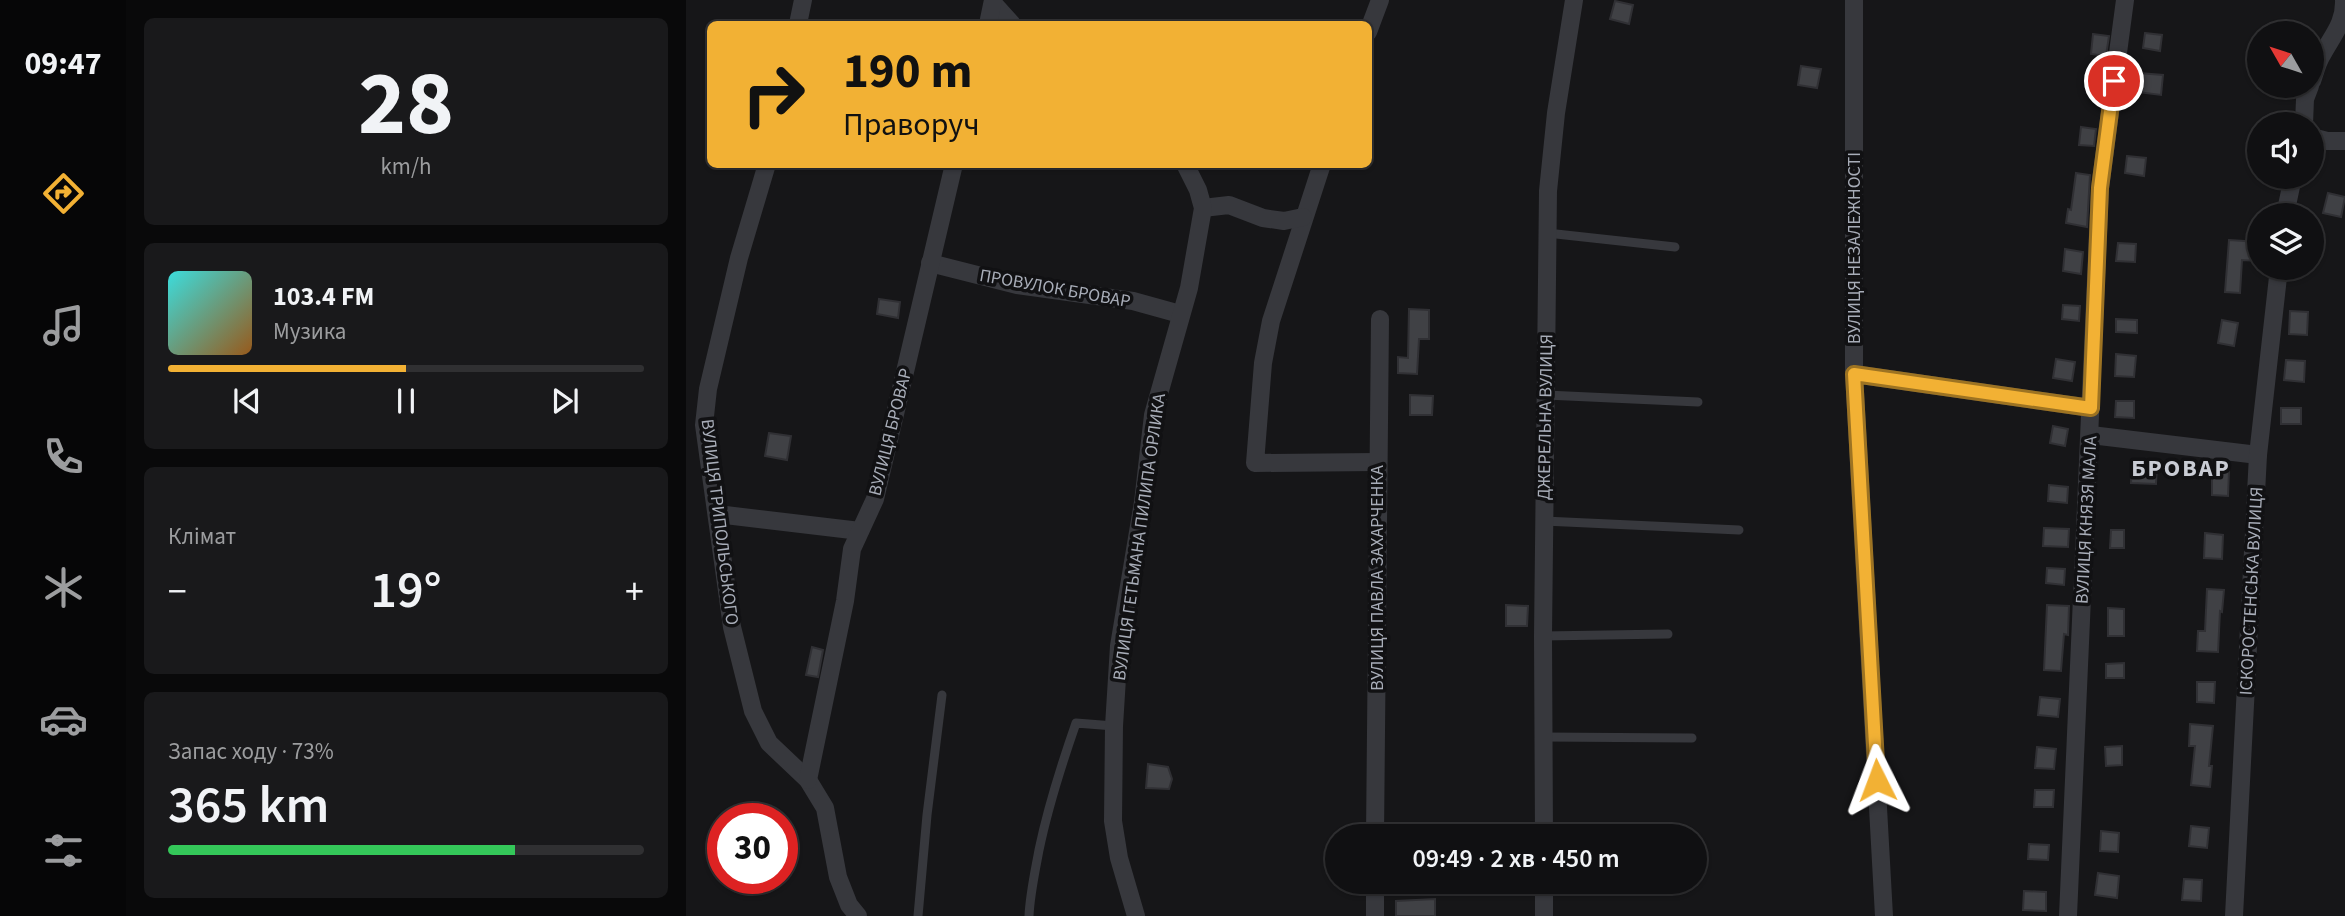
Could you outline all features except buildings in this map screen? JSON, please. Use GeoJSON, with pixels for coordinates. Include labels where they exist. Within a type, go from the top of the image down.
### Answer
{"type":"FeatureCollection","features":[{"type":"Feature","properties":{"kind":"street"},"geometry":{"type":"LineString","coordinates":[[799,21],[803,0]]}},
{"type":"Feature","properties":{"kind":"street"},"geometry":{"type":"LineString","coordinates":[[1372,21],[1380,0]]}},
{"type":"Feature","properties":{"kind":"street","name":"ДЖЕРЕЛЬНА ВУЛИЦЯ"},"geometry":{"type":"LineString","coordinates":[[1544,824],[1542,636],[1548,191],[1556,113],[1574,0]]}},
{"type":"Feature","properties":{"kind":"street","name":"ВУЛИЦЯ НЕЗАЛЕЖНОСТІ"},"geometry":{"type":"LineString","coordinates":[[1854,0],[1854,374],[1884,916]]}},
{"type":"Feature","properties":{"kind":"street","name":"ВУЛИЦЯ КНЯЗЯ МАЛА"},"geometry":{"type":"LineString","coordinates":[[2068,916],[2100,188],[2125,0]]}},
{"type":"Feature","properties":{"kind":"street"},"geometry":{"type":"LineString","coordinates":[[2324,52],[2338,30],[2344,12],[2344,0]]}},
{"type":"Feature","properties":{"kind":"street"},"geometry":{"type":"LineString","coordinates":[[989,21],[993,2]]}},
{"type":"Feature","properties":{"kind":"street"},"geometry":{"type":"LineString","coordinates":[[993,2],[1009,21]]}},
{"type":"Feature","properties":{"kind":"street"},"geometry":{"type":"LineString","coordinates":[[2324,140],[2345,141]]}},
{"type":"Feature","properties":{"kind":"street","name":"ВУЛИЦЯ ТРИПОЛЬСЬКОГО"},"geometry":{"type":"LineString","coordinates":[[766,168],[738,258],[708,388],[704,425],[732,627],[753,711],[769,743],[808,780],[825,808],[838,877],[849,905],[859,916]]}},
{"type":"Feature","properties":{"kind":"street","name":"ВУЛИЦЯ БРОВАР"},"geometry":{"type":"LineString","coordinates":[[808,780],[845,601],[852,549],[875,499],[953,168]]}},
{"type":"Feature","properties":{"kind":"street"},"geometry":{"type":"LineString","coordinates":[[1187,168],[1203,208],[1229,205],[1263,218],[1284,221],[1303,217]]}},
{"type":"Feature","properties":{"kind":"street"},"geometry":{"type":"LineString","coordinates":[[1321,168],[1271,321],[1263,363],[1255,463],[1377,462]]}},
{"type":"Feature","properties":{"kind":"street","name":"ВУЛИЦЯ ГЕТЬМАНА ПИЛИПА ОРЛИКА"},"geometry":{"type":"LineString","coordinates":[[1136,916],[1119,858],[1114,821],[1114,726],[1119,646],[1143,502],[1153,415],[1189,288],[1203,208]]}},
{"type":"Feature","properties":{"kind":"street","name":"ПРОВУЛОК БРОВАР"},"geometry":{"type":"LineString","coordinates":[[930,263],[1017,285],[1133,301],[1180,314]]}},
{"type":"Feature","properties":{"kind":"street","name":"ІСКОРОСТЕНСЬКА ВУЛИЦЯ"},"geometry":{"type":"LineString","coordinates":[[2234,916],[2259,456],[2278,280]]}},
{"type":"Feature","properties":{"kind":"street","name":"ВУЛИЦЯ ПАВЛА ЗАХАРЧЕНКА"},"geometry":{"type":"LineString","coordinates":[[1375,824],[1380,319]]}},
{"type":"Feature","properties":{"kind":"street"},"geometry":{"type":"LineString","coordinates":[[1854,374],[2091,408]]}},
{"type":"Feature","properties":{"kind":"street"},"geometry":{"type":"LineString","coordinates":[[2091,435],[2259,456]]}},
{"type":"Feature","properties":{"kind":"street"},"geometry":{"type":"LineString","coordinates":[[717,514],[860,531]]}},
{"type":"Feature","properties":{"kind":"street"},"geometry":{"type":"LineString","coordinates":[[1375,894],[1375,916]]}},
{"type":"Feature","properties":{"kind":"street"},"geometry":{"type":"LineString","coordinates":[[1544,894],[1544,916]]}},
{"type":"Feature","properties":{"kind":"lane"},"geometry":{"type":"LineString","coordinates":[[1547,233],[1675,247]]}},
{"type":"Feature","properties":{"kind":"lane"},"geometry":{"type":"LineString","coordinates":[[1545,395],[1698,402]]}},
{"type":"Feature","properties":{"kind":"lane"},"geometry":{"type":"LineString","coordinates":[[1544,521],[1739,530]]}},
{"type":"Feature","properties":{"kind":"lane"},"geometry":{"type":"LineString","coordinates":[[1542,636],[1668,634]]}},
{"type":"Feature","properties":{"kind":"lane"},"geometry":{"type":"LineString","coordinates":[[918,916],[942,695]]}},
{"type":"Feature","properties":{"kind":"lane"},"geometry":{"type":"LineString","coordinates":[[1029,916],[1048,810],[1076,723],[1114,726]]}},
{"type":"Feature","properties":{"kind":"lane"},"geometry":{"type":"LineString","coordinates":[[1543,737],[1692,738]]}},
{"type":"Feature","properties":{"kind":"district","name":"БРОВАР"},"geometry":{"type":"Point","coordinates":[2181,468]}},
{"type":"Feature","properties":{"kind":"route"},"geometry":{"type":"LineString","coordinates":[[1877,780],[1854,374],[2091,408],[2100,188],[2114,81]]}}]}
